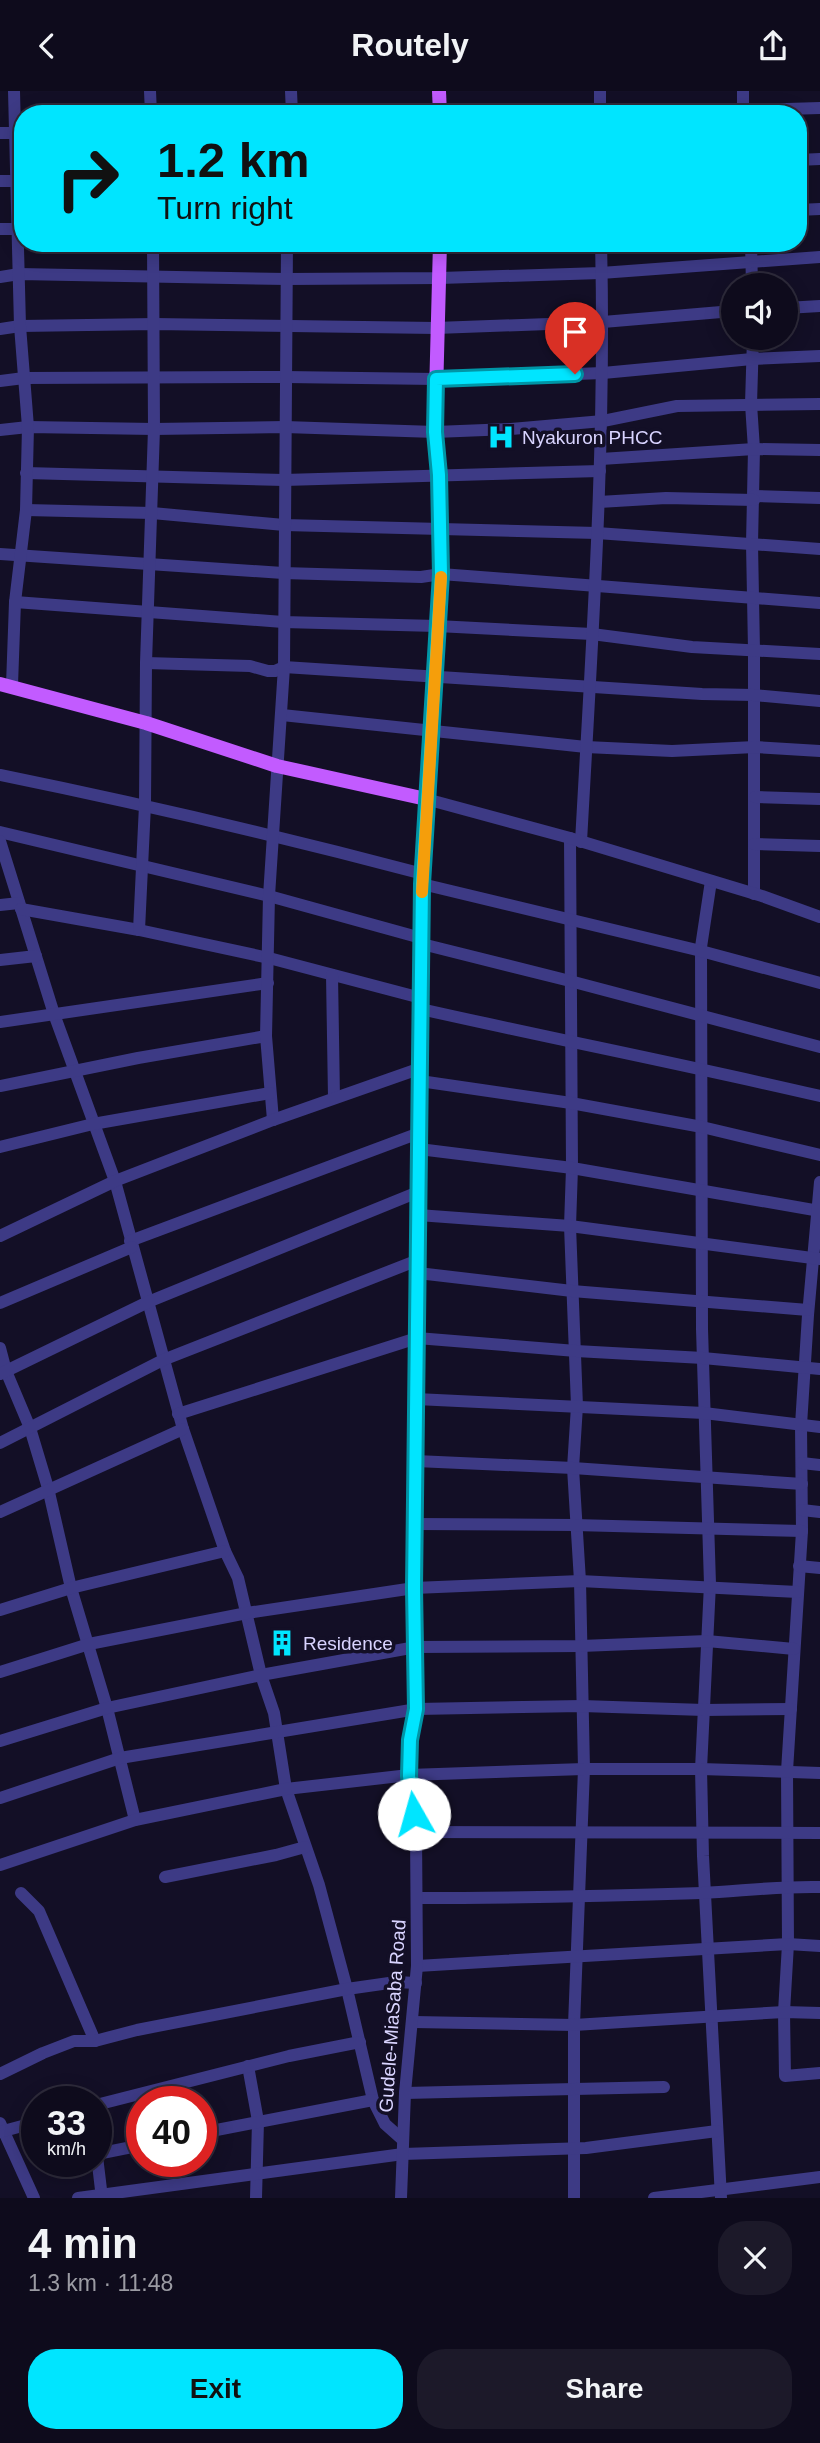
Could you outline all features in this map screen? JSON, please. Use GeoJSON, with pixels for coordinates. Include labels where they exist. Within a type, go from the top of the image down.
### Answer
{"type":"FeatureCollection","features":[{"type":"Feature","properties":{"kind":"main road","name":"Gudele-MiaSaba Road"},"geometry":{"type":"LineString","coordinates":[[426,799],[441,574],[439,475],[435,432],[440,252]]}},
{"type":"Feature","properties":{"kind":"main road"},"geometry":{"type":"LineString","coordinates":[[6,685],[146,723],[277,766],[426,799]]}},
{"type":"Feature","properties":{"kind":"street"},"geometry":{"type":"LineString","coordinates":[[6,685],[26,510],[28,427],[20,326],[19,252]]}},
{"type":"Feature","properties":{"kind":"street"},"geometry":{"type":"LineString","coordinates":[[139,930],[145,805],[146,663],[154,429],[153,252]]}},
{"type":"Feature","properties":{"kind":"street"},"geometry":{"type":"LineString","coordinates":[[273,1120],[266,1037],[269,896],[284,667],[287,252]]}},
{"type":"Feature","properties":{"kind":"street"},"geometry":{"type":"LineString","coordinates":[[574,2198],[574,2025],[583,1769],[580,1581],[573,1468],[577,1406],[570,1226],[570,919],[575,840],[586,747],[601,465],[601,252]]}},
{"type":"Feature","properties":{"kind":"street"},"geometry":{"type":"LineString","coordinates":[[751,252],[752,273]]}},
{"type":"Feature","properties":{"kind":"street"},"geometry":{"type":"LineString","coordinates":[[0,277],[19,274],[287,279],[440,278],[601,273],[820,257]]}},
{"type":"Feature","properties":{"kind":"street"},"geometry":{"type":"LineString","coordinates":[[798,307],[820,306]]}},
{"type":"Feature","properties":{"kind":"street"},"geometry":{"type":"LineString","coordinates":[[0,329],[20,326],[155,324],[436,328],[603,322],[721,312]]}},
{"type":"Feature","properties":{"kind":"street"},"geometry":{"type":"LineString","coordinates":[[752,350],[754,894]]}},
{"type":"Feature","properties":{"kind":"street"},"geometry":{"type":"LineString","coordinates":[[0,381],[155,377],[436,379],[603,373],[752,359],[820,356]]}},
{"type":"Feature","properties":{"kind":"street"},"geometry":{"type":"LineString","coordinates":[[0,430],[28,427],[285,427],[435,432],[603,421],[677,406],[820,404]]}},
{"type":"Feature","properties":{"kind":"street"},"geometry":{"type":"LineString","coordinates":[[26,473],[284,480],[439,475],[601,465],[754,449],[820,450]]}},
{"type":"Feature","properties":{"kind":"street"},"geometry":{"type":"LineString","coordinates":[[599,502],[666,498],[820,498]]}},
{"type":"Feature","properties":{"kind":"street"},"geometry":{"type":"LineString","coordinates":[[26,510],[152,513],[284,525],[597,533],[820,549]]}},
{"type":"Feature","properties":{"kind":"street"},"geometry":{"type":"LineString","coordinates":[[0,554],[284,573],[421,577],[441,574],[820,604]]}},
{"type":"Feature","properties":{"kind":"street"},"geometry":{"type":"LineString","coordinates":[[15,602],[283,622],[592,634],[692,647],[820,654]]}},
{"type":"Feature","properties":{"kind":"street"},"geometry":{"type":"LineString","coordinates":[[146,663],[250,666],[263,671],[275,671],[284,667],[820,701]]}},
{"type":"Feature","properties":{"kind":"street"},"geometry":{"type":"LineString","coordinates":[[282,715],[586,747],[672,751],[755,747],[820,751]]}},
{"type":"Feature","properties":{"kind":"street"},"geometry":{"type":"LineString","coordinates":[[0,775],[273,835],[570,919],[820,983]]}},
{"type":"Feature","properties":{"kind":"street"},"geometry":{"type":"LineString","coordinates":[[755,797],[820,799]]}},
{"type":"Feature","properties":{"kind":"street"},"geometry":{"type":"LineString","coordinates":[[426,799],[575,840],[754,894],[820,917]]}},
{"type":"Feature","properties":{"kind":"street","name":"Gudele-MiaSaba Road"},"geometry":{"type":"LineString","coordinates":[[401,2198],[405,2093],[414,2022],[417,1966],[416,1832],[409,1776],[410,1740],[416,1709],[414,1588],[418,1192],[426,799]]}},
{"type":"Feature","properties":{"kind":"street"},"geometry":{"type":"LineString","coordinates":[[0,832],[269,896],[422,941],[820,1047]]}},
{"type":"Feature","properties":{"kind":"street"},"geometry":{"type":"LineString","coordinates":[[754,844],[820,846]]}},
{"type":"Feature","properties":{"kind":"street"},"geometry":{"type":"LineString","coordinates":[[1,848],[54,1014],[115,1181],[178,1414],[225,1552],[238,1578],[261,1675],[274,1713],[286,1789],[319,1885],[373,2100],[385,2124],[403,2140]]}},
{"type":"Feature","properties":{"kind":"street"},"geometry":{"type":"LineString","coordinates":[[711,881],[701,951],[702,1301],[709,1588],[701,1769],[720,2194]]}},
{"type":"Feature","properties":{"kind":"street"},"geometry":{"type":"LineString","coordinates":[[0,905],[20,906],[269,958],[570,1043],[820,1096]]}},
{"type":"Feature","properties":{"kind":"street"},"geometry":{"type":"LineString","coordinates":[[0,960],[36,955]]}},
{"type":"Feature","properties":{"kind":"street"},"geometry":{"type":"LineString","coordinates":[[332,975],[334,1098]]}},
{"type":"Feature","properties":{"kind":"street"},"geometry":{"type":"LineString","coordinates":[[0,1022],[268,983]]}},
{"type":"Feature","properties":{"kind":"street"},"geometry":{"type":"LineString","coordinates":[[0,1086],[266,1037]]}},
{"type":"Feature","properties":{"kind":"street"},"geometry":{"type":"LineString","coordinates":[[0,1236],[115,1181],[273,1120],[334,1098],[421,1075],[702,1127],[820,1155]]}},
{"type":"Feature","properties":{"kind":"street"},"geometry":{"type":"LineString","coordinates":[[0,1147],[93,1124],[270,1093]]}},
{"type":"Feature","properties":{"kind":"street"},"geometry":{"type":"LineString","coordinates":[[0,1303],[131,1244],[419,1133]]}},
{"type":"Feature","properties":{"kind":"street"},"geometry":{"type":"LineString","coordinates":[[419,1149],[572,1168],[818,1211]]}},
{"type":"Feature","properties":{"kind":"street"},"geometry":{"type":"LineString","coordinates":[[820,1182],[817,1258],[804,1367],[801,1425],[802,1531],[787,1771],[788,1944],[784,2012],[785,2076],[820,2073]]}},
{"type":"Feature","properties":{"kind":"street"},"geometry":{"type":"LineString","coordinates":[[3,1373],[148,1302],[418,1192]]}},
{"type":"Feature","properties":{"kind":"street"},"geometry":{"type":"LineString","coordinates":[[418,1215],[570,1226],[817,1258]]}},
{"type":"Feature","properties":{"kind":"street"},"geometry":{"type":"LineString","coordinates":[[0,1443],[163,1360],[418,1266],[572,1291],[812,1308]]}},
{"type":"Feature","properties":{"kind":"street"},"geometry":{"type":"LineString","coordinates":[[178,1414],[417,1338],[820,1369]]}},
{"type":"Feature","properties":{"kind":"street"},"geometry":{"type":"LineString","coordinates":[[0,1348],[3,1373],[30,1429],[48,1488],[71,1588],[107,1708],[135,1820]]}},
{"type":"Feature","properties":{"kind":"street"},"geometry":{"type":"LineString","coordinates":[[416,1399],[704,1413],[820,1427]]}},
{"type":"Feature","properties":{"kind":"street"},"geometry":{"type":"LineString","coordinates":[[0,1512],[183,1429]]}},
{"type":"Feature","properties":{"kind":"street"},"geometry":{"type":"LineString","coordinates":[[416,1461],[573,1468],[802,1484]]}},
{"type":"Feature","properties":{"kind":"street"},"geometry":{"type":"LineString","coordinates":[[802,1463],[820,1465]]}},
{"type":"Feature","properties":{"kind":"street"},"geometry":{"type":"LineString","coordinates":[[802,1510],[820,1512]]}},
{"type":"Feature","properties":{"kind":"street"},"geometry":{"type":"LineString","coordinates":[[416,1524],[708,1527],[802,1531]]}},
{"type":"Feature","properties":{"kind":"street"},"geometry":{"type":"LineString","coordinates":[[0,1610],[71,1588],[225,1552]]}},
{"type":"Feature","properties":{"kind":"street"},"geometry":{"type":"LineString","coordinates":[[799,1566],[820,1568]]}},
{"type":"Feature","properties":{"kind":"street"},"geometry":{"type":"LineString","coordinates":[[0,1672],[89,1644],[247,1613],[414,1588],[580,1581],[798,1592]]}},
{"type":"Feature","properties":{"kind":"street"},"geometry":{"type":"LineString","coordinates":[[0,1741],[107,1708],[261,1675],[416,1647],[581,1646],[707,1641],[794,1649]]}},
{"type":"Feature","properties":{"kind":"street"},"geometry":{"type":"LineString","coordinates":[[0,1798],[120,1758],[416,1709],[582,1706],[704,1710],[791,1709]]}},
{"type":"Feature","properties":{"kind":"street"},"geometry":{"type":"LineString","coordinates":[[0,1865],[135,1820],[286,1789],[409,1776],[583,1769],[820,1773]]}},
{"type":"Feature","properties":{"kind":"street"},"geometry":{"type":"LineString","coordinates":[[416,1832],[820,1833]]}},
{"type":"Feature","properties":{"kind":"street"},"geometry":{"type":"LineString","coordinates":[[165,1877],[305,1847]]}},
{"type":"Feature","properties":{"kind":"street"},"geometry":{"type":"LineString","coordinates":[[418,1898],[705,1893],[787,1886],[820,1887]]}},
{"type":"Feature","properties":{"kind":"street"},"geometry":{"type":"LineString","coordinates":[[21,1893],[39,1912],[95,2041]]}},
{"type":"Feature","properties":{"kind":"street"},"geometry":{"type":"LineString","coordinates":[[417,1966],[707,1948],[788,1944],[820,1946]]}},
{"type":"Feature","properties":{"kind":"street"},"geometry":{"type":"LineString","coordinates":[[0,2074],[74,2041],[95,2041],[137,2030],[347,1989],[396,1982],[416,1983]]}},
{"type":"Feature","properties":{"kind":"street"},"geometry":{"type":"LineString","coordinates":[[414,2022],[574,2025],[784,2012],[820,2013]]}},
{"type":"Feature","properties":{"kind":"street"},"geometry":{"type":"LineString","coordinates":[[112,2101],[248,2066],[359,2042]]}},
{"type":"Feature","properties":{"kind":"street"},"geometry":{"type":"LineString","coordinates":[[248,2066],[258,2121],[256,2198]]}},
{"type":"Feature","properties":{"kind":"street"},"geometry":{"type":"LineString","coordinates":[[405,2093],[664,2087]]}},
{"type":"Feature","properties":{"kind":"street"},"geometry":{"type":"LineString","coordinates":[[217,2130],[373,2100]]}},
{"type":"Feature","properties":{"kind":"street"},"geometry":{"type":"LineString","coordinates":[[21,2125],[1,2129],[34,2198]]}},
{"type":"Feature","properties":{"kind":"street"},"geometry":{"type":"LineString","coordinates":[[78,2198],[102,2197],[402,2154],[574,2149],[717,2131]]}},
{"type":"Feature","properties":{"kind":"street"},"geometry":{"type":"LineString","coordinates":[[100,2177],[102,2197]]}},
{"type":"Feature","properties":{"kind":"street"},"geometry":{"type":"LineString","coordinates":[[654,2198],[720,2194],[820,2177]]}},
{"type":"Feature","properties":{"kind":"slow traffic"},"geometry":{"type":"LineString","coordinates":[[422,892],[441,577]]}},
{"type":"Feature","properties":{"kind":"place","name":"Nyakuron PHCC"},"geometry":{"type":"Point","coordinates":[501,437]}},
{"type":"Feature","properties":{"kind":"place","name":"Residence"},"geometry":{"type":"Point","coordinates":[282,1643]}},
{"type":"Feature","properties":{"kind":"route"},"geometry":{"type":"LineString","coordinates":[[414,1814],[409,1776],[410,1740],[416,1709],[414,1588],[422,884],[441,574],[439,475],[435,432],[436,379],[575,374]]}}]}
